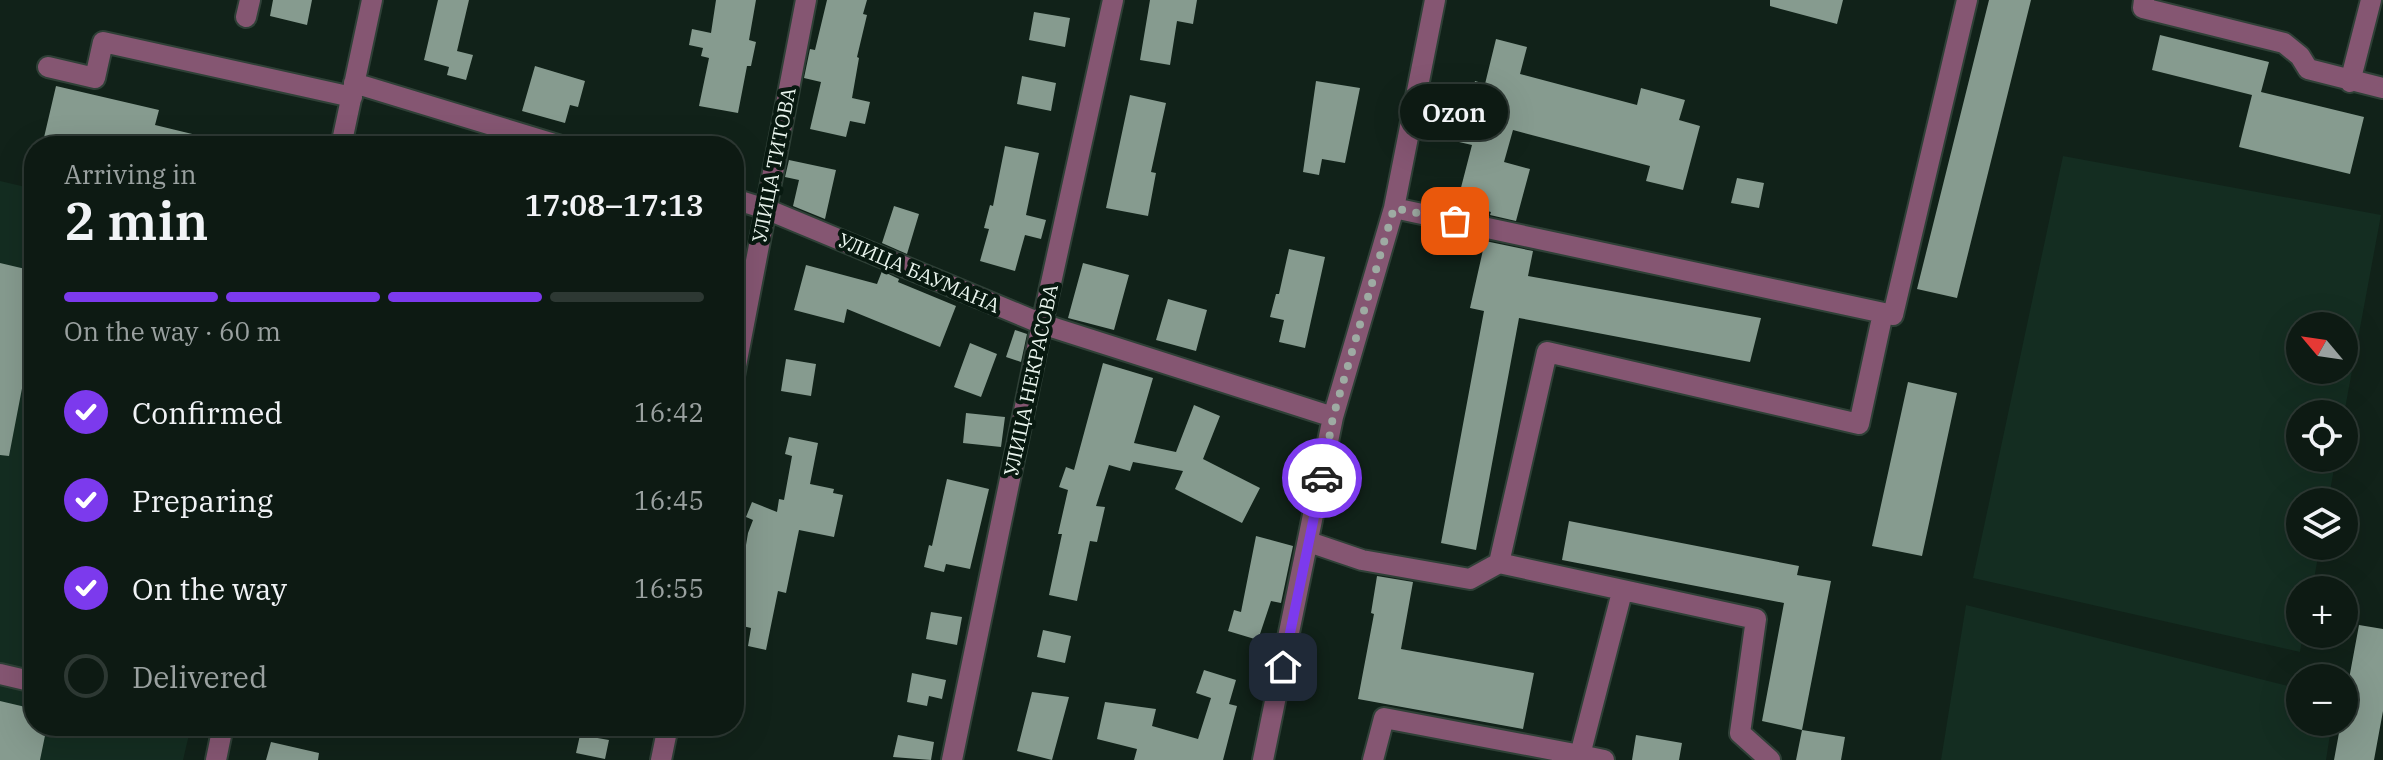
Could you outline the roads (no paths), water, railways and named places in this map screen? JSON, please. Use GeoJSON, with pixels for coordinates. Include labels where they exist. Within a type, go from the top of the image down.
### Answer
{"type":"FeatureCollection","features":[{"type":"Feature","properties":{"kind":"street"},"geometry":{"type":"LineString","coordinates":[[343,136],[372,0]]}},
{"type":"Feature","properties":{"kind":"street","name":"УЛИЦА ТИТОВА"},"geometry":{"type":"LineString","coordinates":[[744,324],[806,0]]}},
{"type":"Feature","properties":{"kind":"street","name":"УЛИЦА НЕКРАСОВА"},"geometry":{"type":"LineString","coordinates":[[952,760],[1113,0]]}},
{"type":"Feature","properties":{"kind":"street"},"geometry":{"type":"LineString","coordinates":[[1263,760],[1333,417],[1394,208],[1435,0]]}},
{"type":"Feature","properties":{"kind":"street"},"geometry":{"type":"LineString","coordinates":[[1394,208],[1893,315],[1967,0]]}},
{"type":"Feature","properties":{"kind":"street"},"geometry":{"type":"LineString","coordinates":[[2144,0],[2143,8],[2284,43],[2300,56],[2308,69],[2383,88]]}},
{"type":"Feature","properties":{"kind":"street"},"geometry":{"type":"LineString","coordinates":[[2350,82],[2371,0]]}},
{"type":"Feature","properties":{"kind":"street"},"geometry":{"type":"LineString","coordinates":[[48,67],[95,78],[103,42],[353,90],[524,136]]}},
{"type":"Feature","properties":{"kind":"street","name":"УЛИЦА БАУМАНА"},"geometry":{"type":"LineString","coordinates":[[744,202],[1042,324],[1333,417]]}},
{"type":"Feature","properties":{"kind":"street"},"geometry":{"type":"LineString","coordinates":[[1499,563],[1547,352],[1859,424],[1883,313]]}},
{"type":"Feature","properties":{"kind":"street"},"geometry":{"type":"LineString","coordinates":[[1309,542],[1362,560],[1470,579],[1499,563],[1756,619],[1740,733],[1770,760]]}},
{"type":"Feature","properties":{"kind":"street"},"geometry":{"type":"LineString","coordinates":[[1580,755],[1622,592]]}},
{"type":"Feature","properties":{"kind":"street"},"geometry":{"type":"LineString","coordinates":[[0,674],[24,680]]}},
{"type":"Feature","properties":{"kind":"street"},"geometry":{"type":"LineString","coordinates":[[1373,760],[1384,718],[1604,760]]}},
{"type":"Feature","properties":{"kind":"street"},"geometry":{"type":"LineString","coordinates":[[216,760],[221,736]]}},
{"type":"Feature","properties":{"kind":"street"},"geometry":{"type":"LineString","coordinates":[[661,760],[666,736]]}},
{"type":"Feature","properties":{"kind":"place","name":"Ozon"},"geometry":{"type":"Point","coordinates":[1455,221]}}]}
